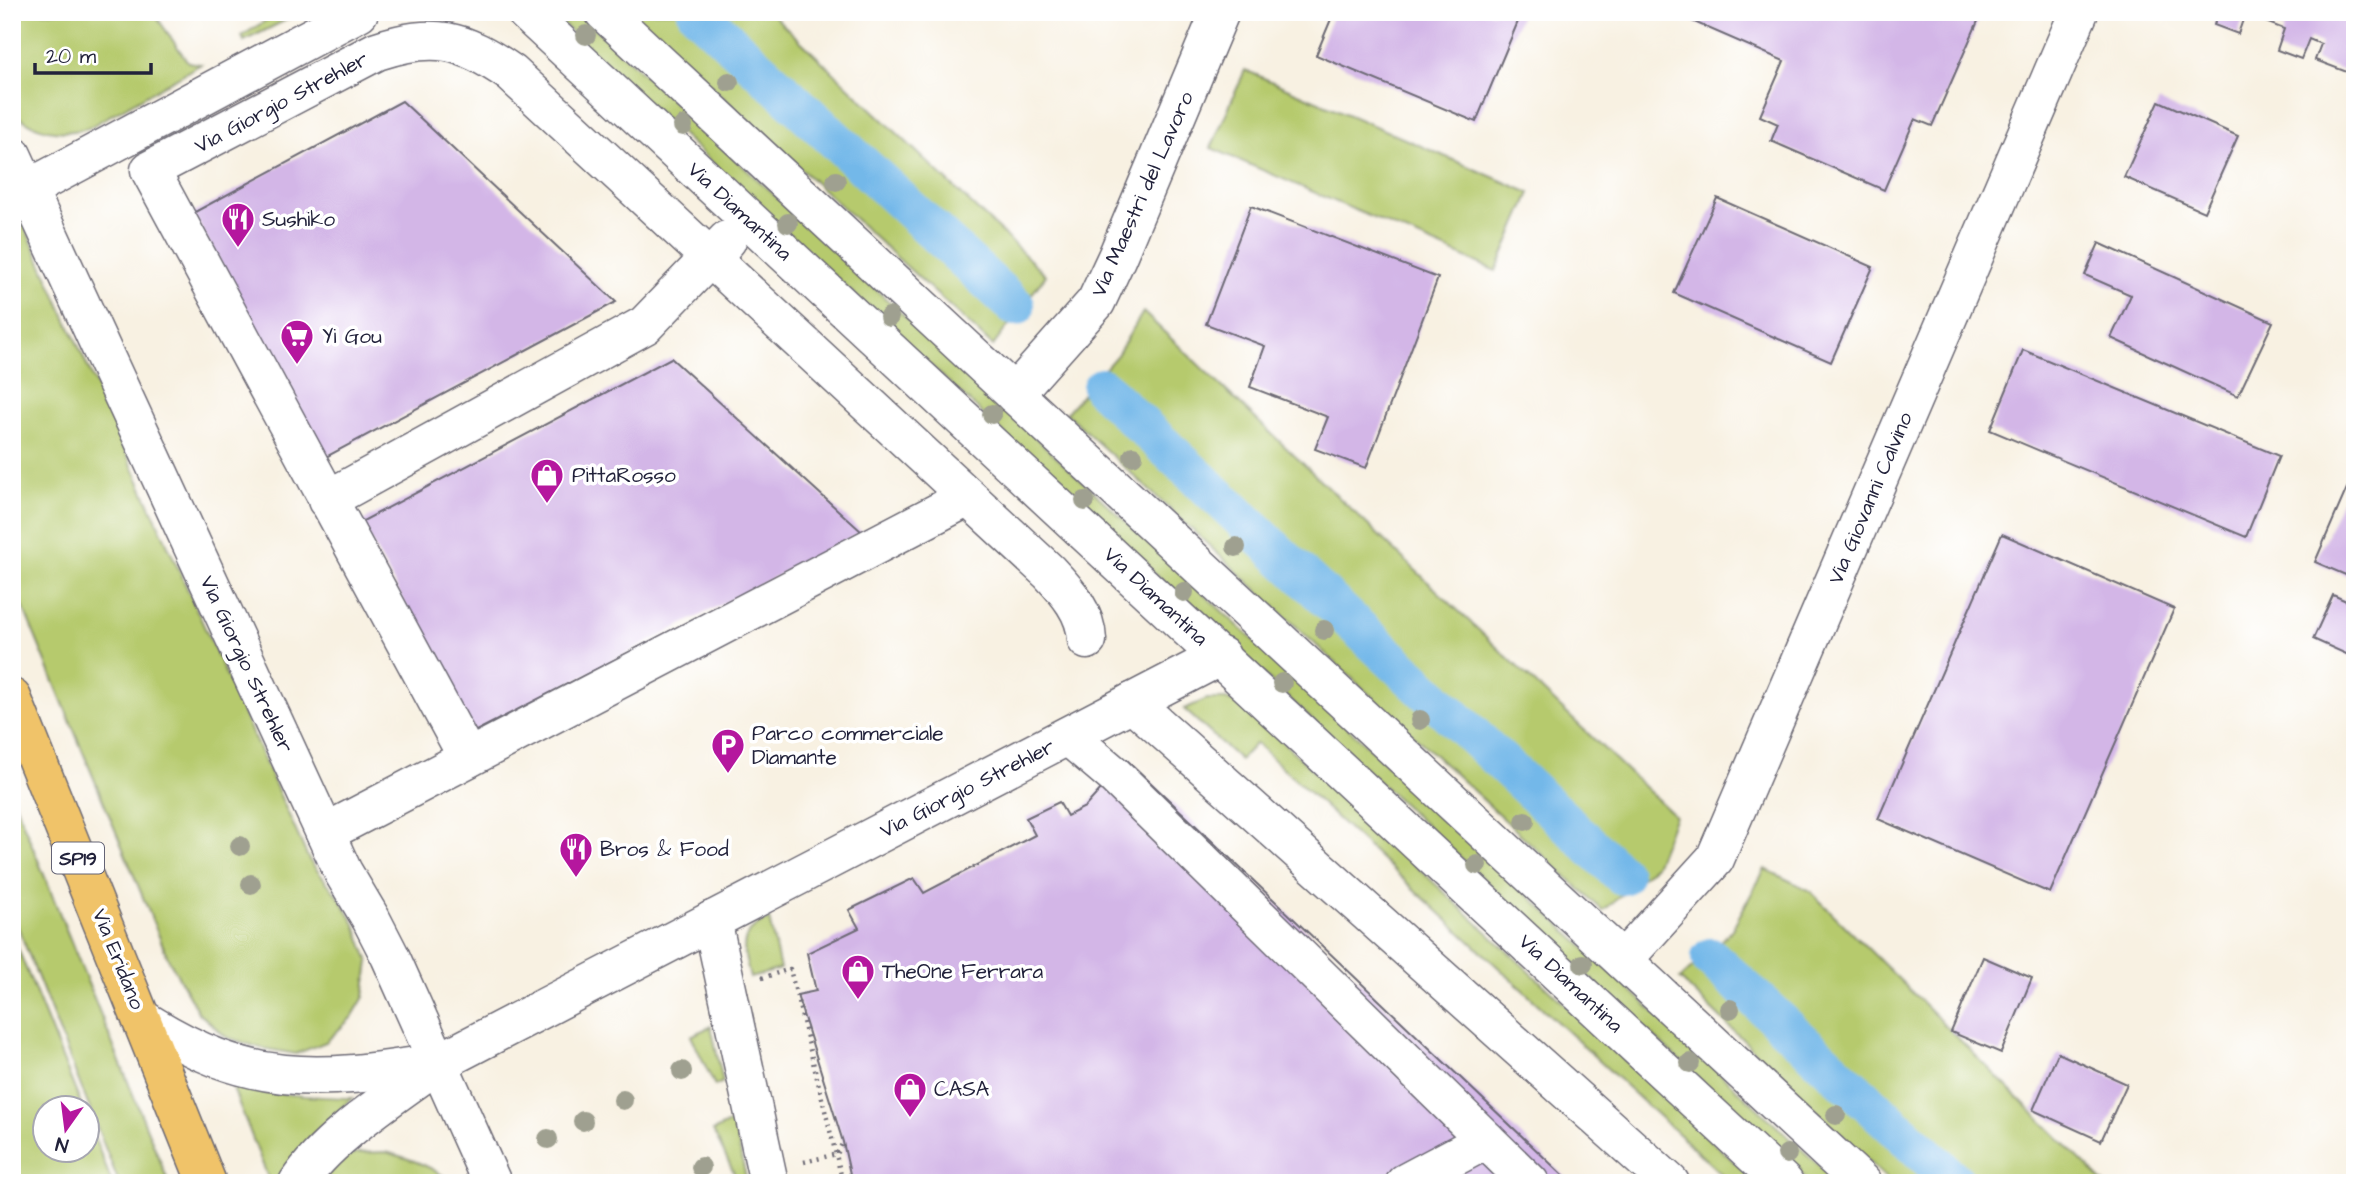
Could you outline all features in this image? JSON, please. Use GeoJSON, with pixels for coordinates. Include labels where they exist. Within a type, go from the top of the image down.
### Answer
{"type":"FeatureCollection","features":[{"type":"Feature","properties":{"kind":"main road","name":"Via Eridano"},"geometry":{"type":"LineString","coordinates":[[12,698],[207,1183]]}},
{"type":"Feature","properties":{"kind":"street","name":"Via Diamantina"},"geometry":{"type":"LineString","coordinates":[[526,12],[1221,656],[1784,1183]]}},
{"type":"Feature","properties":{"kind":"street"},"geometry":{"type":"LineString","coordinates":[[604,12],[1862,1183]]}},
{"type":"Feature","properties":{"kind":"street","name":"Via Maestri del Lavoro"},"geometry":{"type":"LineString","coordinates":[[1014,394],[1096,302],[1220,12]]}},
{"type":"Feature","properties":{"kind":"street","name":"Via Giovanni Calvino"},"geometry":{"type":"LineString","coordinates":[[1623,960],[1715,859],[2079,12]]}},
{"type":"Feature","properties":{"kind":"street","name":"Via Giorgio Strehler"},"geometry":{"type":"LineString","coordinates":[[28,189],[356,13]]}},
{"type":"Feature","properties":{"kind":"street","name":"Via Giorgio Strehler"},"geometry":{"type":"LineString","coordinates":[[468,758],[150,170],[377,51],[395,45],[429,40],[445,41],[476,50],[511,74],[1049,572],[1072,597],[1085,622],[1087,640]]}},
{"type":"Feature","properties":{"kind":"street","name":"Via Giorgio Strehler"},"geometry":{"type":"LineString","coordinates":[[12,155],[325,833],[352,890],[390,956],[438,1063]]}},
{"type":"Feature","properties":{"kind":"street"},"geometry":{"type":"LineString","coordinates":[[327,500],[645,325],[748,219]]}},
{"type":"Feature","properties":{"kind":"street"},"geometry":{"type":"LineString","coordinates":[[325,833],[968,497]]}},
{"type":"Feature","properties":{"kind":"street","name":"Via Giorgio Strehler"},"geometry":{"type":"LineString","coordinates":[[298,1183],[331,1146],[438,1063],[1221,656]]}},
{"type":"Feature","properties":{"kind":"street"},"geometry":{"type":"LineString","coordinates":[[1132,702],[1670,1183]]}},
{"type":"Feature","properties":{"kind":"street"},"geometry":{"type":"LineString","coordinates":[[1068,736],[1114,775],[1530,1183]]}},
{"type":"Feature","properties":{"kind":"street"},"geometry":{"type":"LineString","coordinates":[[712,920],[768,1177]]}},
{"type":"Feature","properties":{"kind":"street","name":"Via Giorgio Strehler"},"geometry":{"type":"LineString","coordinates":[[142,1020],[208,1056],[278,1074],[308,1077],[349,1075],[438,1063]]}},
{"type":"Feature","properties":{"kind":"street"},"geometry":{"type":"LineString","coordinates":[[438,1063],[492,1183]]}},
{"type":"Feature","properties":{"kind":"street"},"geometry":{"type":"LineString","coordinates":[[1405,1183],[1486,1140]]}},
{"type":"Feature","properties":{"kind":"path"},"geometry":{"type":"LineString","coordinates":[[728,988],[790,969],[843,1183]]}},
{"type":"Feature","properties":{"kind":"path"},"geometry":{"type":"LineString","coordinates":[[768,1177],[837,1154],[843,1142]]}},
{"type":"Feature","properties":{"kind":"green space"},"geometry":{"type":"Polygon","coordinates":[[[12,12],[153,12],[188,62],[201,64],[88,128],[67,132],[39,128],[12,112],[12,12]]]}},
{"type":"Feature","properties":{"kind":"green space"},"geometry":{"type":"Polygon","coordinates":[[[279,12],[302,12],[244,41],[242,36],[279,12]]]}},
{"type":"Feature","properties":{"kind":"green space"},"geometry":{"type":"Polygon","coordinates":[[[550,12],[577,12],[1838,1183],[1811,1183],[550,12]]]}},
{"type":"Feature","properties":{"kind":"green space"},"geometry":{"type":"Polygon","coordinates":[[[630,12],[770,12],[1046,275],[993,346],[630,12]]]}},
{"type":"Feature","properties":{"kind":"green space"},"geometry":{"type":"Polygon","coordinates":[[[1245,70],[1530,193],[1496,271],[1211,148],[1245,70]]]}},
{"type":"Feature","properties":{"kind":"green space"},"geometry":{"type":"Polygon","coordinates":[[[12,198],[309,860],[341,900],[355,924],[369,962],[364,997],[352,1017],[326,1042],[296,1054],[261,1048],[226,1037],[198,1012],[168,958],[12,580],[12,198]]]}},
{"type":"Feature","properties":{"kind":"green space"},"geometry":{"type":"Polygon","coordinates":[[[1143,312],[1675,816],[1655,866],[1603,911],[1066,413],[1117,355],[1143,312]]]}},
{"type":"Feature","properties":{"kind":"green space"},"geometry":{"type":"Polygon","coordinates":[[[1207,699],[1226,699],[1244,706],[1757,1183],[1731,1183],[1256,743],[1240,760],[1184,709],[1207,699]]]}},
{"type":"Feature","properties":{"kind":"green space"},"geometry":{"type":"Polygon","coordinates":[[[12,796],[169,1183],[119,1183],[102,1140],[102,1094],[84,1094],[12,912],[12,796]]]}},
{"type":"Feature","properties":{"kind":"green space"},"geometry":{"type":"Polygon","coordinates":[[[1765,869],[1809,890],[2104,1183],[1891,1183],[1680,979],[1731,931],[1765,869]]]}},
{"type":"Feature","properties":{"kind":"green space"},"geometry":{"type":"Polygon","coordinates":[[[769,919],[780,969],[750,978],[744,943],[751,930],[769,919]]]}},
{"type":"Feature","properties":{"kind":"green space"},"geometry":{"type":"Polygon","coordinates":[[[12,934],[77,1094],[32,1094],[32,1164],[102,1164],[102,1157],[112,1183],[12,1183],[12,934]]]}},
{"type":"Feature","properties":{"kind":"green space"},"geometry":{"type":"Polygon","coordinates":[[[711,1026],[723,1082],[715,1086],[691,1036],[711,1026]]]}},
{"type":"Feature","properties":{"kind":"green space"},"geometry":{"type":"Polygon","coordinates":[[[231,1083],[291,1095],[352,1098],[310,1137],[276,1183],[270,1183],[231,1083]]]}},
{"type":"Feature","properties":{"kind":"green space"},"geometry":{"type":"Polygon","coordinates":[[[733,1121],[746,1177],[738,1181],[713,1131],[733,1121]]]}},
{"type":"Feature","properties":{"kind":"green space"},"geometry":{"type":"Polygon","coordinates":[[[386,1152],[421,1164],[453,1183],[314,1183],[329,1164],[356,1153],[386,1152]]]}},
{"type":"Feature","properties":{"kind":"building"},"geometry":{"type":"Polygon","coordinates":[[[1334,12],[1522,12],[1476,122],[1316,55],[1334,12]]]}},
{"type":"Feature","properties":{"kind":"building"},"geometry":{"type":"Polygon","coordinates":[[[1679,12],[1982,12],[1932,126],[1915,119],[1884,190],[1771,141],[1778,124],[1760,116],[1784,61],[1678,15],[1679,12]]]}},
{"type":"Feature","properties":{"kind":"building"},"geometry":{"type":"Polygon","coordinates":[[[2218,12],[2355,14],[2355,75],[2315,60],[2321,44],[2309,39],[2301,59],[2277,50],[2284,29],[2245,14],[2238,34],[2214,25],[2218,12]]]}},
{"type":"Feature","properties":{"kind":"building"},"geometry":{"type":"Polygon","coordinates":[[[402,101],[616,302],[326,457],[193,213],[402,101]]]}},
{"type":"Feature","properties":{"kind":"building"},"geometry":{"type":"Polygon","coordinates":[[[2159,101],[2238,136],[2204,212],[2124,177],[2159,101]]]}},
{"type":"Feature","properties":{"kind":"building"},"geometry":{"type":"Polygon","coordinates":[[[1717,198],[1873,267],[1831,362],[1674,293],[1717,198]]]}},
{"type":"Feature","properties":{"kind":"building"},"geometry":{"type":"Polygon","coordinates":[[[1251,206],[1438,278],[1366,468],[1315,449],[1328,417],[1250,387],[1265,346],[1206,324],[1251,206]]]}},
{"type":"Feature","properties":{"kind":"building"},"geometry":{"type":"Polygon","coordinates":[[[2099,243],[2273,322],[2238,396],[2111,338],[2131,295],[2085,275],[2099,243]]]}},
{"type":"Feature","properties":{"kind":"building"},"geometry":{"type":"Polygon","coordinates":[[[2023,350],[2279,456],[2246,537],[1990,430],[2023,350]]]}},
{"type":"Feature","properties":{"kind":"building"},"geometry":{"type":"Polygon","coordinates":[[[671,358],[862,532],[474,732],[361,522],[671,358]]]}},
{"type":"Feature","properties":{"kind":"building"},"geometry":{"type":"Polygon","coordinates":[[[2355,416],[2355,437],[2347,434],[2355,416]]]}},
{"type":"Feature","properties":{"kind":"building"},"geometry":{"type":"Polygon","coordinates":[[[2347,488],[2355,492],[2355,579],[2315,562],[2347,488]]]}},
{"type":"Feature","properties":{"kind":"building"},"geometry":{"type":"Polygon","coordinates":[[[2002,534],[2174,609],[2050,893],[1878,819],[2002,534]]]}},
{"type":"Feature","properties":{"kind":"building"},"geometry":{"type":"Polygon","coordinates":[[[2333,595],[2355,605],[2355,658],[2313,639],[2333,595]]]}},
{"type":"Feature","properties":{"kind":"building"},"geometry":{"type":"Polygon","coordinates":[[[1127,760],[1571,1183],[852,1183],[843,1142],[797,995],[816,991],[807,953],[859,928],[849,910],[914,878],[924,893],[1035,835],[1026,818],[1059,802],[1067,816],[1085,807],[1127,760]]]}},
{"type":"Feature","properties":{"kind":"building"},"geometry":{"type":"Polygon","coordinates":[[[1983,957],[2032,978],[2001,1053],[1951,1032],[1983,957]]]}},
{"type":"Feature","properties":{"kind":"building"},"geometry":{"type":"Polygon","coordinates":[[[2058,1053],[2127,1084],[2101,1141],[2033,1110],[2058,1053]]]}},
{"type":"Feature","properties":{"kind":"waterway"},"geometry":{"type":"LineString","coordinates":[[697,12],[1015,306]]}},
{"type":"Feature","properties":{"kind":"waterway"},"geometry":{"type":"LineString","coordinates":[[1102,388],[1622,875]]}},
{"type":"Feature","properties":{"kind":"waterway"},"geometry":{"type":"LineString","coordinates":[[1711,958],[1956,1183]]}},
{"type":"Feature","properties":{"kind":"place","name":"Sushiko"},"geometry":{"type":"Point","coordinates":[238,249]}},
{"type":"Feature","properties":{"kind":"place","name":"Yi Gou"},"geometry":{"type":"Point","coordinates":[297,366]}},
{"type":"Feature","properties":{"kind":"place","name":"PittaRosso"},"geometry":{"type":"Point","coordinates":[547,505]}},
{"type":"Feature","properties":{"kind":"place","name":"Parco commerciale Diamante"},"geometry":{"type":"Point","coordinates":[728,775]}},
{"type":"Feature","properties":{"kind":"place","name":"Bros & Food"},"geometry":{"type":"Point","coordinates":[576,879]}},
{"type":"Feature","properties":{"kind":"place","name":"TheOne Ferrara"},"geometry":{"type":"Point","coordinates":[858,1001]}},
{"type":"Feature","properties":{"kind":"place","name":"CASA"},"geometry":{"type":"Point","coordinates":[910,1119]}}]}
